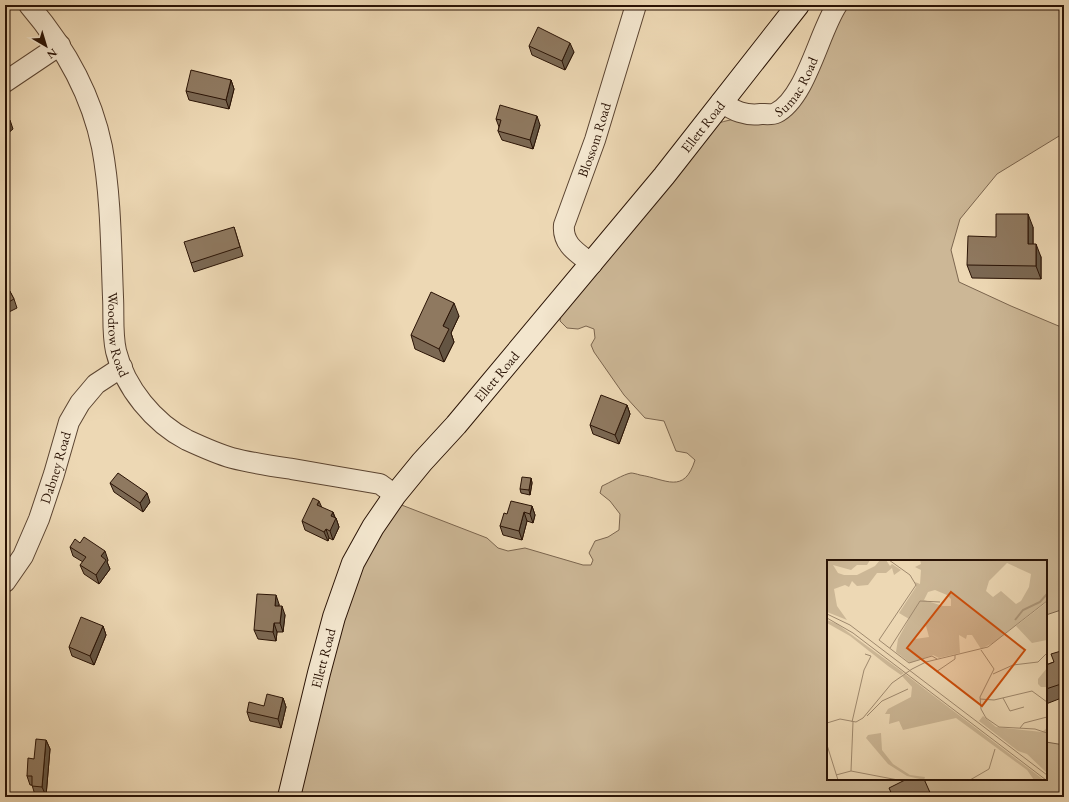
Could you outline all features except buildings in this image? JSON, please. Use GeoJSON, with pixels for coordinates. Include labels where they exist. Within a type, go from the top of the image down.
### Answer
{"type":"FeatureCollection","features":[{"type":"Feature","properties":{"kind":"street","name":"Woodrow Road"},"geometry":{"type":"LineString","coordinates":[[29,5],[50,30],[60,45],[94,114],[102,148],[109,209],[113,328],[116,351],[122,367],[149,411],[171,430],[187,440],[231,458],[380,484],[395,495]]}},
{"type":"Feature","properties":{"kind":"street","name":"Blossom Road"},"geometry":{"type":"LineString","coordinates":[[592,264],[568,244],[563,233],[564,225],[595,140],[636,5]]}},
{"type":"Feature","properties":{"kind":"street","name":"Ellett Road"},"geometry":{"type":"LineString","coordinates":[[289,797],[334,617],[351,570],[373,527],[395,495],[422,462],[456,425],[659,182],[798,5]]}},
{"type":"Feature","properties":{"kind":"street","name":"Sumac Road"},"geometry":{"type":"LineString","coordinates":[[721,102],[736,111],[755,115],[776,113],[790,102],[811,64],[837,5]]}},
{"type":"Feature","properties":{"kind":"street"},"geometry":{"type":"LineString","coordinates":[[5,82],[60,45]]}},
{"type":"Feature","properties":{"kind":"street","name":"Dabney Road"},"geometry":{"type":"LineString","coordinates":[[5,582],[23,556],[39,519],[69,422],[80,403],[96,384],[122,367]]}},
{"type":"Feature","properties":{"kind":"shaded area"},"geometry":{"type":"Polygon","coordinates":[[[845,5],[1064,5],[1064,133],[997,174],[960,219],[951,250],[959,282],[1061,327],[1064,304],[1064,609],[1047,615],[1047,560],[827,560],[827,780],[1047,780],[1047,742],[1064,745],[1064,797],[297,797],[327,671],[365,559],[399,504],[487,538],[498,548],[508,551],[525,548],[583,565],[591,565],[593,560],[589,553],[595,541],[608,537],[619,530],[620,514],[610,501],[600,493],[602,486],[631,473],[666,481],[680,481],[691,471],[695,460],[687,453],[676,451],[664,421],[645,418],[624,395],[594,352],[591,345],[595,338],[594,329],[586,326],[578,329],[567,328],[560,321],[561,313],[716,124],[737,119],[755,120],[769,123],[845,5]]]}}]}
